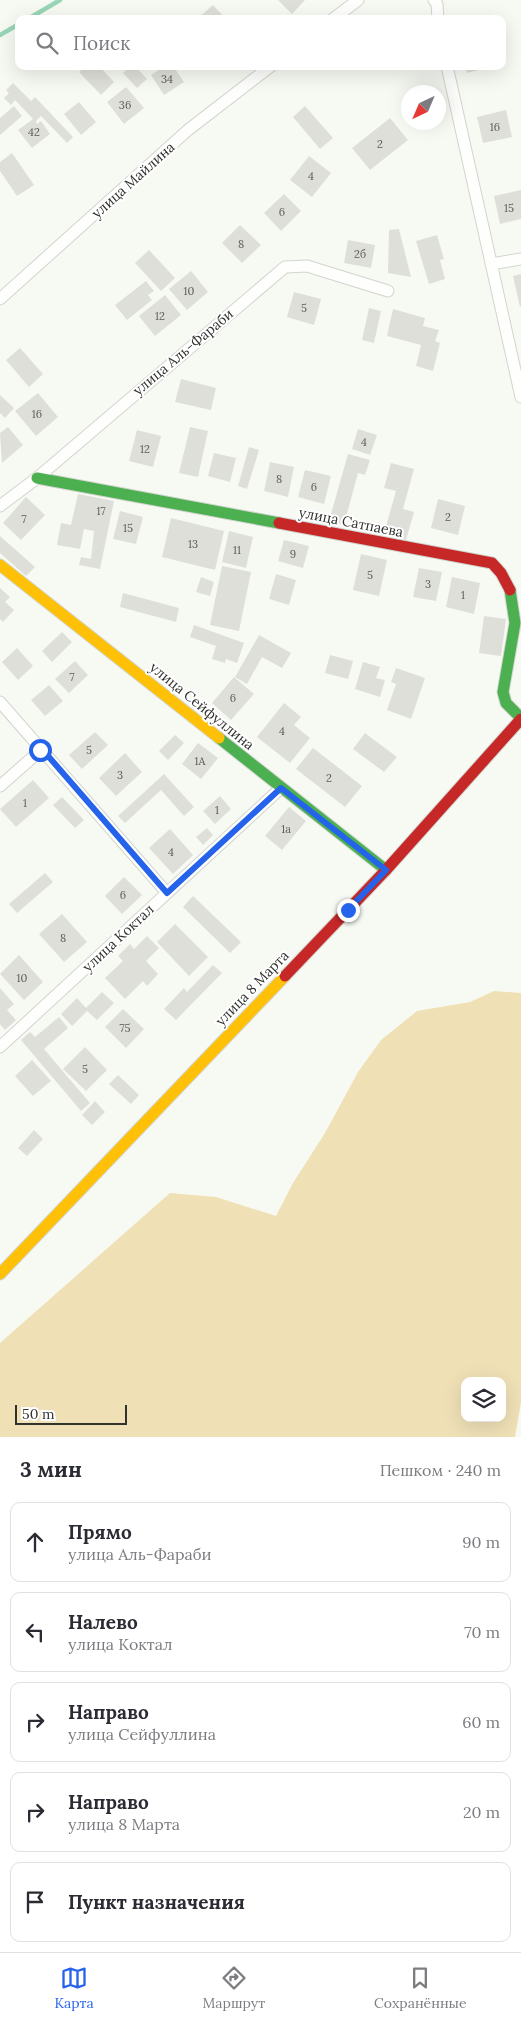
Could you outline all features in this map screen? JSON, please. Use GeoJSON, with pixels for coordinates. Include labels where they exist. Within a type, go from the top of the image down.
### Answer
{"type":"FeatureCollection","features":[{"type":"Feature","properties":{"kind":"street"},"geometry":{"type":"LineString","coordinates":[[338,15],[358,0]]}},
{"type":"Feature","properties":{"kind":"street"},"geometry":{"type":"LineString","coordinates":[[437,1],[438,15]]}},
{"type":"Feature","properties":{"kind":"street","name":"улица Майлина"},"geometry":{"type":"LineString","coordinates":[[0,299],[188,130],[266,70]]}},
{"type":"Feature","properties":{"kind":"street"},"geometry":{"type":"LineString","coordinates":[[448,70],[521,397]]}},
{"type":"Feature","properties":{"kind":"street"},"geometry":{"type":"LineString","coordinates":[[491,264],[521,259]]}},
{"type":"Feature","properties":{"kind":"street","name":"улица Аль-Фараби"},"geometry":{"type":"LineString","coordinates":[[0,506],[37,478],[285,267],[307,266],[388,291]]}},
{"type":"Feature","properties":{"kind":"street","name":"улица Сатпаева"},"geometry":{"type":"LineString","coordinates":[[37,478],[492,564],[502,571],[509,581],[516,602],[514,642],[503,679],[504,700],[521,719]]}},
{"type":"Feature","properties":{"kind":"street","name":"улица Сейфуллина"},"geometry":{"type":"LineString","coordinates":[[0,564],[386,870]]}},
{"type":"Feature","properties":{"kind":"street"},"geometry":{"type":"LineString","coordinates":[[0,702],[167,893]]}},
{"type":"Feature","properties":{"kind":"street","name":"улица 8 Марта"},"geometry":{"type":"LineString","coordinates":[[0,1274],[386,870],[521,719]]}},
{"type":"Feature","properties":{"kind":"street"},"geometry":{"type":"LineString","coordinates":[[0,786],[42,749]]}},
{"type":"Feature","properties":{"kind":"street","name":"улица Коктал"},"geometry":{"type":"LineString","coordinates":[[0,1048],[281,788]]}},
{"type":"Feature","properties":{"kind":"shaded area"},"geometry":{"type":"Polygon","coordinates":[[[494,991],[521,993],[521,1402],[515,1437],[0,1437],[0,1343],[170,1193],[216,1197],[276,1216],[293,1183],[325,1133],[358,1072],[381,1040],[417,1011],[470,1002],[494,991]]]}},
{"type":"Feature","properties":{"kind":"building"},"geometry":{"type":"Polygon","coordinates":[[[278,0],[305,0],[292,14],[278,0]]]}},
{"type":"Feature","properties":{"kind":"building"},"geometry":{"type":"Polygon","coordinates":[[[213,5],[222,15],[202,15],[213,5]]]}},
{"type":"Feature","properties":{"kind":"building"},"geometry":{"type":"Polygon","coordinates":[[[81,70],[103,70],[114,82],[101,95],[79,72],[81,70]]]}},
{"type":"Feature","properties":{"kind":"building"},"geometry":{"type":"Polygon","coordinates":[[[126,70],[139,70],[147,79],[137,88],[123,73],[126,70]]]}},
{"type":"Feature","properties":{"kind":"building"},"geometry":{"type":"Polygon","coordinates":[[[159,70],[176,70],[184,82],[164,95],[151,75],[159,70]]]}},
{"type":"Feature","properties":{"kind":"building"},"geometry":{"type":"Polygon","coordinates":[[[466,70],[478,70],[467,73],[466,70]]]}},
{"type":"Feature","properties":{"kind":"building"},"geometry":{"type":"Polygon","coordinates":[[[13,83],[31,101],[35,97],[73,137],[67,143],[41,116],[36,121],[37,124],[41,121],[50,134],[32,148],[18,130],[33,119],[15,100],[11,105],[4,98],[9,93],[6,90],[13,83]]]}},
{"type":"Feature","properties":{"kind":"building"},"geometry":{"type":"Polygon","coordinates":[[[126,87],[144,108],[124,124],[107,102],[126,87]]]}},
{"type":"Feature","properties":{"kind":"building"},"geometry":{"type":"Polygon","coordinates":[[[79,102],[96,122],[81,135],[64,114],[79,102]]]}},
{"type":"Feature","properties":{"kind":"building"},"geometry":{"type":"Polygon","coordinates":[[[14,106],[22,116],[0,135],[0,118],[14,106]]]}},
{"type":"Feature","properties":{"kind":"building"},"geometry":{"type":"Polygon","coordinates":[[[305,106],[333,138],[320,149],[293,117],[305,106]]]}},
{"type":"Feature","properties":{"kind":"building"},"geometry":{"type":"Polygon","coordinates":[[[506,110],[512,137],[483,143],[477,117],[506,110]]]}},
{"type":"Feature","properties":{"kind":"building"},"geometry":{"type":"Polygon","coordinates":[[[390,118],[408,140],[370,170],[352,148],[390,118]]]}},
{"type":"Feature","properties":{"kind":"building"},"geometry":{"type":"Polygon","coordinates":[[[12,153],[34,185],[17,196],[0,171],[0,162],[12,153]]]}},
{"type":"Feature","properties":{"kind":"building"},"geometry":{"type":"Polygon","coordinates":[[[309,156],[331,173],[312,197],[290,180],[309,156]]]}},
{"type":"Feature","properties":{"kind":"building"},"geometry":{"type":"Polygon","coordinates":[[[521,190],[521,219],[500,224],[494,196],[521,190]]]}},
{"type":"Feature","properties":{"kind":"building"},"geometry":{"type":"Polygon","coordinates":[[[284,194],[301,211],[281,231],[264,213],[284,194]]]}},
{"type":"Feature","properties":{"kind":"building"},"geometry":{"type":"Polygon","coordinates":[[[240,225],[261,245],[242,263],[222,243],[240,225]]]}},
{"type":"Feature","properties":{"kind":"building"},"geometry":{"type":"Polygon","coordinates":[[[399,229],[411,277],[388,273],[389,230],[399,229]]]}},
{"type":"Feature","properties":{"kind":"building"},"geometry":{"type":"Polygon","coordinates":[[[437,235],[444,259],[440,260],[445,279],[429,284],[416,241],[437,235]]]}},
{"type":"Feature","properties":{"kind":"building"},"geometry":{"type":"Polygon","coordinates":[[[348,240],[375,245],[371,268],[344,263],[348,240]]]}},
{"type":"Feature","properties":{"kind":"building"},"geometry":{"type":"Polygon","coordinates":[[[149,250],[175,278],[161,291],[135,263],[149,250]]]}},
{"type":"Feature","properties":{"kind":"building"},"geometry":{"type":"Polygon","coordinates":[[[191,271],[208,292],[187,310],[169,289],[191,271]]]}},
{"type":"Feature","properties":{"kind":"building"},"geometry":{"type":"Polygon","coordinates":[[[521,274],[521,306],[520,307],[513,276],[521,274]]]}},
{"type":"Feature","properties":{"kind":"building"},"geometry":{"type":"Polygon","coordinates":[[[146,281],[154,291],[148,295],[152,300],[127,320],[115,305],[146,281]]]}},
{"type":"Feature","properties":{"kind":"building"},"geometry":{"type":"Polygon","coordinates":[[[294,292],[321,299],[314,325],[287,317],[294,292]]]}},
{"type":"Feature","properties":{"kind":"building"},"geometry":{"type":"Polygon","coordinates":[[[165,295],[181,315],[155,336],[139,316],[165,295]]]}},
{"type":"Feature","properties":{"kind":"building"},"geometry":{"type":"Polygon","coordinates":[[[369,308],[381,311],[374,343],[362,340],[369,308]]]}},
{"type":"Feature","properties":{"kind":"building"},"geometry":{"type":"Polygon","coordinates":[[[393,309],[425,318],[423,326],[439,330],[435,341],[440,343],[433,371],[416,366],[421,345],[387,336],[393,309]]]}},
{"type":"Feature","properties":{"kind":"building"},"geometry":{"type":"Polygon","coordinates":[[[20,348],[43,374],[29,387],[6,360],[20,348]]]}},
{"type":"Feature","properties":{"kind":"building"},"geometry":{"type":"Polygon","coordinates":[[[181,379],[216,388],[211,410],[175,402],[181,379]]]}},
{"type":"Feature","properties":{"kind":"building"},"geometry":{"type":"Polygon","coordinates":[[[38,393],[58,417],[36,436],[15,411],[38,393]]]}},
{"type":"Feature","properties":{"kind":"building"},"geometry":{"type":"Polygon","coordinates":[[[0,395],[14,408],[5,418],[0,413],[0,395]]]}},
{"type":"Feature","properties":{"kind":"building"},"geometry":{"type":"Polygon","coordinates":[[[8,427],[23,445],[2,463],[0,433],[8,427]]]}},
{"type":"Feature","properties":{"kind":"building"},"geometry":{"type":"Polygon","coordinates":[[[190,427],[208,431],[198,477],[179,473],[190,427]]]}},
{"type":"Feature","properties":{"kind":"building"},"geometry":{"type":"Polygon","coordinates":[[[358,429],[377,435],[370,455],[352,449],[358,429]]]}},
{"type":"Feature","properties":{"kind":"building"},"geometry":{"type":"Polygon","coordinates":[[[137,430],[161,436],[153,467],[129,461],[137,430]]]}},
{"type":"Feature","properties":{"kind":"building"},"geometry":{"type":"Polygon","coordinates":[[[249,447],[259,450],[247,489],[238,486],[249,447]]]}},
{"type":"Feature","properties":{"kind":"building"},"geometry":{"type":"Polygon","coordinates":[[[214,453],[236,458],[230,482],[208,476],[214,453]]]}},
{"type":"Feature","properties":{"kind":"building"},"geometry":{"type":"Polygon","coordinates":[[[348,454],[370,460],[365,475],[358,473],[344,525],[329,521],[348,454]]]}},
{"type":"Feature","properties":{"kind":"building"},"geometry":{"type":"Polygon","coordinates":[[[270,462],[294,467],[288,497],[264,491],[270,462]]]}},
{"type":"Feature","properties":{"kind":"building"},"geometry":{"type":"Polygon","coordinates":[[[391,463],[414,469],[403,509],[414,512],[406,540],[384,533],[396,491],[384,488],[391,463]]]}},
{"type":"Feature","properties":{"kind":"building"},"geometry":{"type":"Polygon","coordinates":[[[305,470],[331,476],[324,504],[298,497],[305,470]]]}},
{"type":"Feature","properties":{"kind":"building"},"geometry":{"type":"Polygon","coordinates":[[[78,494],[114,501],[100,569],[79,565],[81,557],[91,559],[94,531],[84,529],[80,549],[57,545],[61,523],[71,525],[78,494]]]}},
{"type":"Feature","properties":{"kind":"building"},"geometry":{"type":"Polygon","coordinates":[[[26,497],[45,515],[21,540],[3,523],[26,497]]]}},
{"type":"Feature","properties":{"kind":"building"},"geometry":{"type":"Polygon","coordinates":[[[438,499],[465,506],[458,535],[431,528],[438,499]]]}},
{"type":"Feature","properties":{"kind":"building"},"geometry":{"type":"Polygon","coordinates":[[[120,511],[143,517],[136,544],[113,539],[120,511]]]}},
{"type":"Feature","properties":{"kind":"building"},"geometry":{"type":"Polygon","coordinates":[[[171,518],[224,531],[215,570],[162,557],[171,518]]]}},
{"type":"Feature","properties":{"kind":"building"},"geometry":{"type":"Polygon","coordinates":[[[229,531],[253,537],[246,568],[222,562],[229,531]]]}},
{"type":"Feature","properties":{"kind":"building"},"geometry":{"type":"Polygon","coordinates":[[[0,536],[35,567],[26,576],[0,553],[0,536]]]}},
{"type":"Feature","properties":{"kind":"building"},"geometry":{"type":"Polygon","coordinates":[[[284,540],[309,546],[303,568],[278,561],[284,540]]]}},
{"type":"Feature","properties":{"kind":"building"},"geometry":{"type":"Polygon","coordinates":[[[361,554],[387,560],[379,596],[353,590],[361,554]]]}},
{"type":"Feature","properties":{"kind":"building"},"geometry":{"type":"Polygon","coordinates":[[[222,566],[251,572],[239,631],[210,625],[222,566]]]}},
{"type":"Feature","properties":{"kind":"building"},"geometry":{"type":"Polygon","coordinates":[[[419,568],[442,572],[436,601],[413,597],[419,568]]]}},
{"type":"Feature","properties":{"kind":"building"},"geometry":{"type":"Polygon","coordinates":[[[276,574],[296,580],[289,605],[269,599],[276,574]]]}},
{"type":"Feature","properties":{"kind":"building"},"geometry":{"type":"Polygon","coordinates":[[[201,577],[214,582],[210,596],[196,592],[201,577]]]}},
{"type":"Feature","properties":{"kind":"building"},"geometry":{"type":"Polygon","coordinates":[[[452,577],[480,583],[474,614],[446,607],[452,577]]]}},
{"type":"Feature","properties":{"kind":"building"},"geometry":{"type":"Polygon","coordinates":[[[0,588],[10,597],[5,602],[14,610],[3,622],[0,619],[0,588]]]}},
{"type":"Feature","properties":{"kind":"building"},"geometry":{"type":"Polygon","coordinates":[[[123,593],[179,608],[176,622],[120,607],[123,593]]]}},
{"type":"Feature","properties":{"kind":"building"},"geometry":{"type":"Polygon","coordinates":[[[484,616],[506,619],[501,656],[479,653],[484,616]]]}},
{"type":"Feature","properties":{"kind":"building"},"geometry":{"type":"Polygon","coordinates":[[[194,625],[244,643],[237,663],[226,659],[225,663],[212,659],[216,646],[190,637],[194,625]]]}},
{"type":"Feature","properties":{"kind":"building"},"geometry":{"type":"Polygon","coordinates":[[[62,632],[72,642],[52,662],[42,651],[62,632]]]}},
{"type":"Feature","properties":{"kind":"building"},"geometry":{"type":"Polygon","coordinates":[[[259,635],[291,653],[282,668],[262,657],[247,684],[235,677],[259,635]]]}},
{"type":"Feature","properties":{"kind":"building"},"geometry":{"type":"Polygon","coordinates":[[[17,648],[33,666],[18,680],[2,662],[17,648]]]}},
{"type":"Feature","properties":{"kind":"building"},"geometry":{"type":"Polygon","coordinates":[[[330,655],[353,661],[348,679],[325,673],[330,655]]]}},
{"type":"Feature","properties":{"kind":"building"},"geometry":{"type":"Polygon","coordinates":[[[75,661],[88,675],[69,693],[55,679],[75,661]]]}},
{"type":"Feature","properties":{"kind":"building"},"geometry":{"type":"Polygon","coordinates":[[[363,662],[380,667],[376,678],[385,680],[380,697],[355,689],[363,662]]]}},
{"type":"Feature","properties":{"kind":"building"},"geometry":{"type":"Polygon","coordinates":[[[396,668],[425,678],[411,719],[387,710],[396,684],[391,682],[396,668]]]}},
{"type":"Feature","properties":{"kind":"building"},"geometry":{"type":"Polygon","coordinates":[[[234,677],[254,694],[231,720],[212,703],[234,677]]]}},
{"type":"Feature","properties":{"kind":"building"},"geometry":{"type":"Polygon","coordinates":[[[49,685],[63,701],[45,716],[31,700],[49,685]]]}},
{"type":"Feature","properties":{"kind":"building"},"geometry":{"type":"Polygon","coordinates":[[[284,703],[301,717],[294,725],[310,738],[290,763],[257,737],[284,703]]]}},
{"type":"Feature","properties":{"kind":"building"},"geometry":{"type":"Polygon","coordinates":[[[95,732],[108,745],[82,769],[69,755],[95,732]]]}},
{"type":"Feature","properties":{"kind":"building"},"geometry":{"type":"Polygon","coordinates":[[[365,733],[397,757],[384,772],[353,749],[365,733]]]}},
{"type":"Feature","properties":{"kind":"building"},"geometry":{"type":"Polygon","coordinates":[[[175,735],[184,743],[168,760],[159,751],[175,735]]]}},
{"type":"Feature","properties":{"kind":"building"},"geometry":{"type":"Polygon","coordinates":[[[198,743],[218,758],[201,779],[182,764],[198,743]]]}},
{"type":"Feature","properties":{"kind":"building"},"geometry":{"type":"Polygon","coordinates":[[[313,748],[362,786],[345,807],[296,769],[313,748]]]}},
{"type":"Feature","properties":{"kind":"building"},"geometry":{"type":"Polygon","coordinates":[[[125,753],[142,772],[116,796],[99,778],[125,753]]]}},
{"type":"Feature","properties":{"kind":"building"},"geometry":{"type":"Polygon","coordinates":[[[164,774],[194,807],[184,816],[161,790],[125,823],[118,816],[164,774]]]}},
{"type":"Feature","properties":{"kind":"building"},"geometry":{"type":"Polygon","coordinates":[[[33,780],[49,798],[16,827],[0,809],[33,780]]]}},
{"type":"Feature","properties":{"kind":"building"},"geometry":{"type":"Polygon","coordinates":[[[220,796],[231,809],[215,824],[203,811],[220,796]]]}},
{"type":"Feature","properties":{"kind":"building"},"geometry":{"type":"Polygon","coordinates":[[[62,797],[84,820],[75,828],[53,805],[62,797]]]}},
{"type":"Feature","properties":{"kind":"building"},"geometry":{"type":"Polygon","coordinates":[[[289,807],[306,821],[282,850],[265,836],[289,807]]]}},
{"type":"Feature","properties":{"kind":"building"},"geometry":{"type":"Polygon","coordinates":[[[207,828],[213,835],[203,845],[196,837],[207,828]]]}},
{"type":"Feature","properties":{"kind":"building"},"geometry":{"type":"Polygon","coordinates":[[[170,829],[193,855],[173,874],[149,848],[170,829]]]}},
{"type":"Feature","properties":{"kind":"building"},"geometry":{"type":"Polygon","coordinates":[[[45,873],[53,882],[17,913],[9,904],[45,873]]]}},
{"type":"Feature","properties":{"kind":"building"},"geometry":{"type":"Polygon","coordinates":[[[124,877],[142,895],[122,914],[105,896],[124,877]]]}},
{"type":"Feature","properties":{"kind":"building"},"geometry":{"type":"Polygon","coordinates":[[[193,896],[241,942],[230,953],[183,907],[193,896]]]}},
{"type":"Feature","properties":{"kind":"building"},"geometry":{"type":"Polygon","coordinates":[[[62,914],[87,942],[64,962],[39,934],[62,914]]]}},
{"type":"Feature","properties":{"kind":"building"},"geometry":{"type":"Polygon","coordinates":[[[175,924],[208,957],[189,976],[157,942],[175,924]]]}},
{"type":"Feature","properties":{"kind":"building"},"geometry":{"type":"Polygon","coordinates":[[[147,936],[159,948],[146,961],[158,974],[147,986],[143,981],[125,999],[105,978],[123,961],[118,956],[130,944],[134,949],[147,936]]]}},
{"type":"Feature","properties":{"kind":"building"},"geometry":{"type":"Polygon","coordinates":[[[19,955],[43,982],[24,1000],[0,974],[19,955]]]}},
{"type":"Feature","properties":{"kind":"building"},"geometry":{"type":"Polygon","coordinates":[[[213,965],[222,973],[176,1020],[164,1009],[184,988],[187,992],[213,965]]]}},
{"type":"Feature","properties":{"kind":"building"},"geometry":{"type":"Polygon","coordinates":[[[0,988],[14,1004],[7,1010],[16,1020],[5,1030],[0,1024],[0,988]]]}},
{"type":"Feature","properties":{"kind":"building"},"geometry":{"type":"Polygon","coordinates":[[[102,992],[114,1003],[97,1020],[87,1011],[72,1026],[61,1014],[77,998],[86,1008],[102,992]]]}},
{"type":"Feature","properties":{"kind":"building"},"geometry":{"type":"Polygon","coordinates":[[[123,1009],[144,1029],[126,1048],[105,1027],[123,1009]]]}},
{"type":"Feature","properties":{"kind":"building"},"geometry":{"type":"Polygon","coordinates":[[[59,1017],[68,1028],[44,1049],[90,1103],[81,1111],[21,1040],[30,1032],[35,1037],[59,1017]]]}},
{"type":"Feature","properties":{"kind":"building"},"geometry":{"type":"Polygon","coordinates":[[[85,1047],[107,1070],[86,1091],[63,1069],[85,1047]]]}},
{"type":"Feature","properties":{"kind":"building"},"geometry":{"type":"Polygon","coordinates":[[[32,1060],[51,1081],[33,1096],[15,1076],[32,1060]]]}},
{"type":"Feature","properties":{"kind":"building"},"geometry":{"type":"Polygon","coordinates":[[[118,1075],[139,1095],[131,1104],[109,1084],[118,1075]]]}},
{"type":"Feature","properties":{"kind":"building"},"geometry":{"type":"Polygon","coordinates":[[[95,1101],[105,1112],[92,1125],[82,1115],[95,1101]]]}},
{"type":"Feature","properties":{"kind":"building"},"geometry":{"type":"Polygon","coordinates":[[[34,1130],[43,1139],[27,1156],[18,1148],[34,1130]]]}},
{"type":"Feature","properties":{"kind":"waterway"},"geometry":{"type":"LineString","coordinates":[[35,15],[60,0]]}},
{"type":"Feature","properties":{"kind":"waterway"},"geometry":{"type":"LineString","coordinates":[[0,35],[15,26]]}},
{"type":"Feature","properties":{"kind":"traffic: fast"},"geometry":{"type":"LineString","coordinates":[[37,478],[279,523]]}},
{"type":"Feature","properties":{"kind":"traffic: fast"},"geometry":{"type":"LineString","coordinates":[[510,590],[515,623],[503,692],[506,703],[521,718]]}},
{"type":"Feature","properties":{"kind":"traffic: fast"},"geometry":{"type":"LineString","coordinates":[[219,738],[386,870]]}},
{"type":"Feature","properties":{"kind":"traffic: slow"},"geometry":{"type":"LineString","coordinates":[[0,565],[219,738]]}},
{"type":"Feature","properties":{"kind":"traffic: slow"},"geometry":{"type":"LineString","coordinates":[[0,1274],[285,976]]}},
{"type":"Feature","properties":{"kind":"traffic: jam"},"geometry":{"type":"LineString","coordinates":[[279,523],[492,563],[501,573],[510,590]]}},
{"type":"Feature","properties":{"kind":"traffic: jam"},"geometry":{"type":"LineString","coordinates":[[285,976],[386,870],[521,719]]}},
{"type":"Feature","properties":{"kind":"route"},"geometry":{"type":"LineString","coordinates":[[40,750],[42,749],[167,893],[281,788],[381,868],[386,870],[348,910]]}}]}
